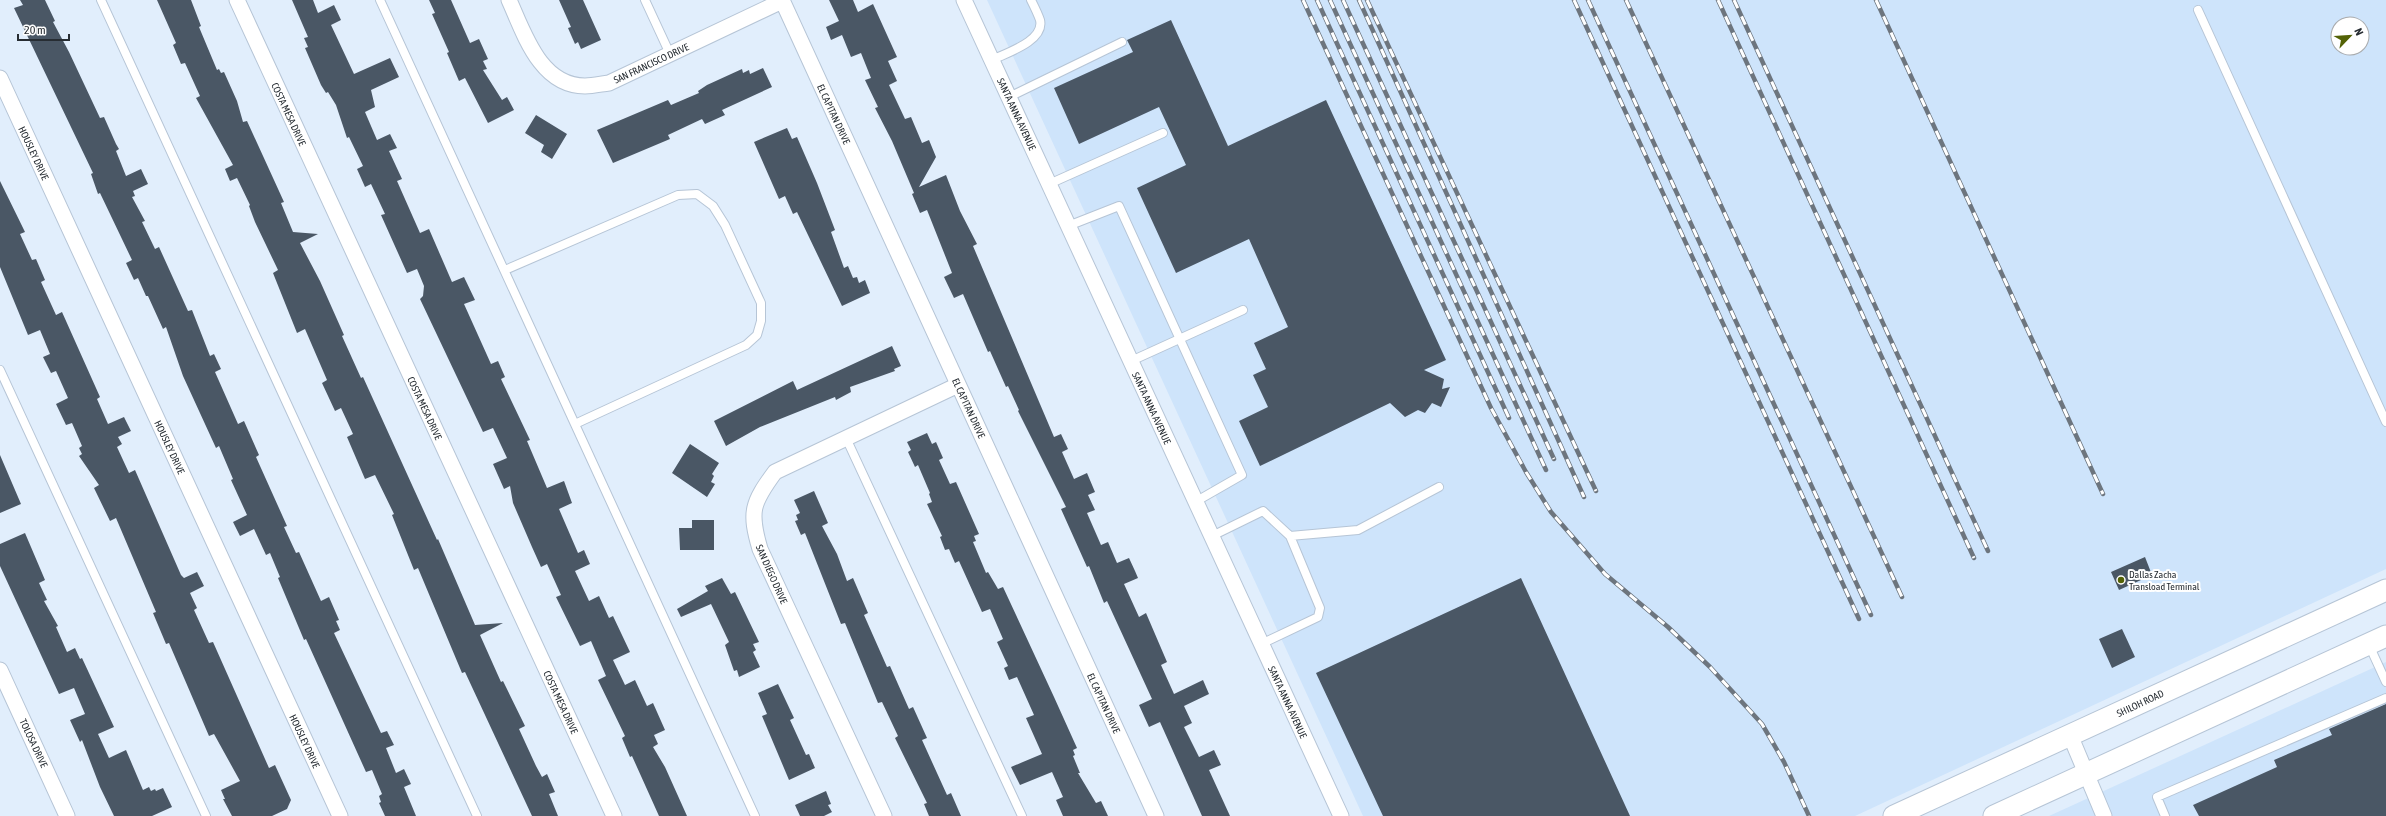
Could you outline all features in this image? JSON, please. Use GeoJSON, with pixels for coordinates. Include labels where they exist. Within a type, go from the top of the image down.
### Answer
{"type":"FeatureCollection","features":[{"type":"Feature","properties":{"kind":"main road","name":"SHILOH ROAD"},"geometry":{"type":"LineString","coordinates":[[1894,816],[2386,590]]}},
{"type":"Feature","properties":{"kind":"main road"},"geometry":{"type":"LineString","coordinates":[[1994,816],[2377,640]]}},
{"type":"Feature","properties":{"kind":"street","name":"COSTA MESA DRIVE"},"geometry":{"type":"LineString","coordinates":[[237,0],[614,816]]}},
{"type":"Feature","properties":{"kind":"street","name":"SAN FRANCISCO DRIVE"},"geometry":{"type":"LineString","coordinates":[[509,0],[539,63],[562,81],[584,86],[609,83],[782,0]]}},
{"type":"Feature","properties":{"kind":"street","name":"EL CAPITAN DRIVE"},"geometry":{"type":"LineString","coordinates":[[782,0],[1156,816]]}},
{"type":"Feature","properties":{"kind":"street","name":"SANTA ANNA AVENUE"},"geometry":{"type":"LineString","coordinates":[[964,0],[1341,816]]}},
{"type":"Feature","properties":{"kind":"street","name":"HOUSLEY DRIVE"},"geometry":{"type":"LineString","coordinates":[[0,78],[340,816]]}},
{"type":"Feature","properties":{"kind":"street","name":"SAN DIEGO DRIVE"},"geometry":{"type":"LineString","coordinates":[[884,816],[760,549],[753,523],[758,495],[775,472],[958,385]]}},
{"type":"Feature","properties":{"kind":"street","name":"TOLOSA DRIVE"},"geometry":{"type":"LineString","coordinates":[[0,670],[67,816]]}},
{"type":"Feature","properties":{"kind":"street"},"geometry":{"type":"LineString","coordinates":[[2070,735],[2104,816]]}},
{"type":"Feature","properties":{"kind":"lane"},"geometry":{"type":"LineString","coordinates":[[101,0],[477,816]]}},
{"type":"Feature","properties":{"kind":"lane"},"geometry":{"type":"LineString","coordinates":[[380,0],[755,816]]}},
{"type":"Feature","properties":{"kind":"lane"},"geometry":{"type":"LineString","coordinates":[[645,0],[670,54]]}},
{"type":"Feature","properties":{"kind":"lane"},"geometry":{"type":"LineString","coordinates":[[992,60],[1028,43],[1040,29],[1040,21],[1031,0]]}},
{"type":"Feature","properties":{"kind":"lane"},"geometry":{"type":"LineString","coordinates":[[2198,10],[2386,422]]}},
{"type":"Feature","properties":{"kind":"lane"},"geometry":{"type":"LineString","coordinates":[[1009,97],[1122,42]]}},
{"type":"Feature","properties":{"kind":"lane"},"geometry":{"type":"LineString","coordinates":[[1049,184],[1163,133]]}},
{"type":"Feature","properties":{"kind":"lane"},"geometry":{"type":"LineString","coordinates":[[505,270],[678,195],[696,194],[713,206],[726,225],[761,303],[761,321],[757,336],[746,345],[575,424]]}},
{"type":"Feature","properties":{"kind":"lane"},"geometry":{"type":"LineString","coordinates":[[1068,226],[1119,206],[1242,475],[1196,502]]}},
{"type":"Feature","properties":{"kind":"lane"},"geometry":{"type":"LineString","coordinates":[[1131,361],[1179,337],[1243,310]]}},
{"type":"Feature","properties":{"kind":"lane"},"geometry":{"type":"LineString","coordinates":[[0,370],[206,816]]}},
{"type":"Feature","properties":{"kind":"lane"},"geometry":{"type":"LineString","coordinates":[[846,438],[1022,816]]}},
{"type":"Feature","properties":{"kind":"lane"},"geometry":{"type":"LineString","coordinates":[[1290,536],[1358,530],[1439,487]]}},
{"type":"Feature","properties":{"kind":"lane"},"geometry":{"type":"LineString","coordinates":[[1212,536],[1263,511],[1290,536],[1320,608],[1318,617],[1261,644]]}},
{"type":"Feature","properties":{"kind":"lane"},"geometry":{"type":"LineString","coordinates":[[2377,640],[2386,682]]}},
{"type":"Feature","properties":{"kind":"lane"},"geometry":{"type":"LineString","coordinates":[[2165,816],[2157,797],[2386,698]]}},
{"type":"Feature","properties":{"kind":"shaded area"},"geometry":{"type":"Polygon","coordinates":[[[987,0],[2386,0],[2386,569],[1855,816],[1363,816],[987,0]]]}},
{"type":"Feature","properties":{"kind":"shaded area"},"geometry":{"type":"Polygon","coordinates":[[[2386,662],[2386,816],[2049,816],[2386,662]]]}},
{"type":"Feature","properties":{"kind":"building"},"geometry":{"type":"Polygon","coordinates":[[[20,0],[45,0],[55,21],[53,22],[100,118],[104,117],[119,149],[116,151],[126,176],[141,169],[148,184],[133,191],[135,196],[132,197],[145,221],[142,222],[155,249],[159,247],[188,311],[192,310],[210,356],[214,354],[221,369],[215,372],[238,424],[244,421],[259,455],[256,457],[287,526],[284,527],[296,553],[299,552],[321,601],[329,597],[339,620],[336,621],[340,630],[334,633],[381,733],[387,731],[394,745],[386,748],[396,773],[404,769],[411,784],[404,787],[416,816],[385,816],[379,803],[381,802],[379,796],[382,794],[372,770],[366,772],[306,639],[304,640],[278,578],[280,577],[270,553],[266,555],[254,529],[240,536],[233,522],[247,515],[231,480],[233,479],[219,446],[216,448],[183,376],[166,327],[163,329],[138,278],[134,280],[126,263],[132,260],[100,193],[98,194],[91,174],[93,173],[14,8],[23,5],[20,0]]]}},
{"type":"Feature","properties":{"kind":"building"},"geometry":{"type":"Polygon","coordinates":[[[157,0],[191,0],[201,26],[199,27],[217,70],[219,69],[221,73],[224,72],[237,101],[243,122],[247,121],[284,202],[281,203],[293,232],[318,234],[300,243],[320,281],[344,335],[342,336],[361,378],[363,377],[437,540],[438,539],[475,625],[503,623],[480,635],[501,682],[503,681],[525,726],[519,729],[536,766],[542,777],[547,774],[555,792],[549,794],[558,816],[532,816],[465,672],[462,673],[418,568],[414,570],[392,515],[394,514],[375,475],[365,479],[347,437],[353,434],[341,408],[335,411],[322,383],[327,380],[305,329],[297,333],[273,273],[278,270],[255,222],[249,206],[250,205],[237,178],[230,181],[225,169],[233,165],[196,98],[200,96],[185,63],[181,64],[173,45],[176,43],[157,0]]]}},
{"type":"Feature","properties":{"kind":"building"},"geometry":{"type":"Polygon","coordinates":[[[292,0],[313,0],[318,13],[334,5],[341,20],[331,25],[354,74],[390,58],[399,77],[371,90],[375,107],[365,112],[377,140],[390,134],[397,148],[389,151],[402,179],[397,181],[420,233],[429,229],[452,282],[464,277],[475,300],[464,304],[491,364],[498,361],[505,377],[501,379],[530,440],[527,441],[547,488],[564,481],[572,503],[559,509],[578,553],[584,550],[590,564],[575,571],[589,601],[599,596],[609,618],[613,616],[630,652],[613,660],[625,685],[635,680],[647,706],[653,703],[665,730],[654,735],[658,744],[653,747],[665,767],[687,816],[659,816],[632,756],[630,757],[622,738],[625,736],[598,680],[606,676],[591,641],[580,646],[556,597],[561,595],[547,564],[541,567],[532,547],[513,503],[510,486],[504,489],[493,464],[507,458],[493,428],[483,432],[420,299],[423,296],[424,286],[417,269],[407,273],[381,215],[385,214],[371,184],[365,187],[357,169],[363,166],[349,137],[347,138],[336,105],[328,92],[326,93],[321,85],[305,48],[308,47],[304,38],[308,37],[292,0]]]}},
{"type":"Feature","properties":{"kind":"building"},"geometry":{"type":"Polygon","coordinates":[[[429,0],[451,0],[470,43],[479,39],[488,59],[483,61],[487,69],[483,70],[502,100],[507,97],[514,110],[488,123],[465,78],[459,81],[447,53],[449,52],[432,14],[435,13],[429,0]]]}},
{"type":"Feature","properties":{"kind":"building"},"geometry":{"type":"Polygon","coordinates":[[[559,0],[583,0],[601,40],[581,49],[578,42],[575,44],[568,28],[571,27],[559,0]]]}},
{"type":"Feature","properties":{"kind":"building"},"geometry":{"type":"Polygon","coordinates":[[[829,0],[853,0],[858,12],[873,4],[897,57],[888,61],[897,81],[889,85],[905,119],[911,117],[922,143],[929,140],[936,157],[919,187],[946,175],[960,211],[977,244],[973,246],[1054,437],[1061,434],[1068,449],[1062,452],[1074,479],[1087,473],[1095,492],[1088,495],[1095,510],[1087,513],[1101,545],[1108,542],[1117,563],[1129,558],[1135,571],[1138,578],[1124,584],[1139,617],[1146,613],[1167,662],[1161,665],[1174,694],[1203,680],[1209,694],[1184,706],[1192,723],[1184,727],[1199,757],[1214,750],[1221,765],[1209,770],[1230,816],[1202,816],[1160,722],[1149,727],[1139,705],[1152,699],[1107,601],[1104,603],[1089,566],[1087,567],[1061,509],[1066,507],[1018,411],[1019,410],[1008,386],[1006,387],[990,351],[988,352],[963,294],[954,298],[944,277],[952,273],[927,210],[920,213],[912,194],[914,193],[892,141],[875,108],[878,107],[865,80],[871,78],[861,53],[851,57],[842,35],[831,40],[826,27],[839,21],[829,0]]]}},
{"type":"Feature","properties":{"kind":"building"},"geometry":{"type":"Polygon","coordinates":[[[1171,20],[1228,146],[1326,100],[1446,360],[1424,370],[1444,379],[1442,389],[1450,387],[1441,407],[1432,403],[1425,413],[1418,410],[1405,417],[1390,403],[1260,466],[1239,421],[1268,407],[1253,375],[1266,369],[1254,343],[1288,327],[1249,239],[1176,273],[1137,188],[1186,165],[1159,107],[1079,144],[1054,88],[1133,52],[1127,40],[1171,20]]]}},
{"type":"Feature","properties":{"kind":"building"},"geometry":{"type":"Polygon","coordinates":[[[763,68],[772,87],[722,110],[725,115],[705,124],[702,119],[668,135],[670,139],[613,163],[597,130],[668,100],[671,105],[699,93],[698,91],[707,85],[742,69],[743,73],[749,70],[750,74],[763,68]]]}},
{"type":"Feature","properties":{"kind":"building"},"geometry":{"type":"Polygon","coordinates":[[[536,115],[567,134],[552,159],[541,152],[544,145],[525,133],[536,115]]]}},
{"type":"Feature","properties":{"kind":"building"},"geometry":{"type":"Polygon","coordinates":[[[787,128],[792,139],[797,137],[817,183],[835,230],[831,232],[844,268],[848,266],[853,278],[857,277],[859,283],[865,280],[870,293],[842,306],[797,212],[793,214],[785,196],[779,199],[754,142],[787,128]]]}},
{"type":"Feature","properties":{"kind":"building"},"geometry":{"type":"Polygon","coordinates":[[[0,181],[25,232],[20,234],[32,260],[36,259],[45,280],[41,282],[56,315],[62,312],[100,397],[97,399],[108,424],[124,417],[131,431],[118,437],[122,444],[117,447],[129,473],[135,470],[181,575],[184,578],[197,572],[204,586],[190,593],[197,608],[194,610],[209,643],[213,642],[269,768],[275,765],[291,800],[287,809],[272,816],[232,816],[223,799],[225,799],[221,790],[240,781],[214,734],[209,736],[169,643],[166,644],[153,613],[156,612],[116,518],[110,521],[94,488],[99,485],[79,456],[82,454],[79,448],[82,446],[72,423],[66,425],[56,404],[68,398],[56,371],[51,373],[43,357],[50,354],[40,330],[28,335],[0,267],[0,181]]]}},
{"type":"Feature","properties":{"kind":"building"},"geometry":{"type":"Polygon","coordinates":[[[892,346],[901,366],[894,369],[895,371],[850,387],[851,392],[836,400],[835,397],[760,427],[726,446],[714,421],[793,381],[797,390],[892,346]]]}},
{"type":"Feature","properties":{"kind":"building"},"geometry":{"type":"Polygon","coordinates":[[[927,433],[932,444],[936,442],[943,458],[939,460],[950,484],[956,482],[979,534],[974,536],[976,541],[973,542],[986,573],[988,572],[998,589],[1003,587],[1077,748],[1073,750],[1075,755],[1073,756],[1080,773],[1078,773],[1096,803],[1101,801],[1108,816],[1063,816],[1056,800],[1063,797],[1052,772],[1020,785],[1011,767],[1042,754],[1026,718],[1034,715],[1017,677],[1009,680],[1004,668],[1008,666],[997,642],[1003,639],[990,609],[982,612],[959,561],[955,563],[949,549],[945,550],[940,537],[942,536],[927,504],[932,502],[930,493],[918,465],[915,467],[908,452],[911,450],[907,442],[927,433]]]}},
{"type":"Feature","properties":{"kind":"building"},"geometry":{"type":"Polygon","coordinates":[[[690,444],[719,463],[712,474],[714,476],[711,482],[715,484],[707,497],[672,473],[690,444]]]}},
{"type":"Feature","properties":{"kind":"building"},"geometry":{"type":"Polygon","coordinates":[[[0,455],[21,504],[0,513],[0,455]]]}},
{"type":"Feature","properties":{"kind":"building"},"geometry":{"type":"Polygon","coordinates":[[[814,491],[828,523],[822,526],[837,554],[847,581],[853,578],[868,613],[864,615],[887,667],[890,666],[909,709],[913,707],[927,738],[922,740],[947,795],[951,793],[961,816],[929,816],[924,804],[927,803],[895,738],[898,736],[882,702],[878,703],[845,623],[841,624],[805,533],[801,535],[795,521],[798,520],[796,515],[800,513],[794,500],[814,491]]]}},
{"type":"Feature","properties":{"kind":"building"},"geometry":{"type":"Polygon","coordinates":[[[692,520],[714,520],[714,550],[680,550],[679,528],[692,528],[692,520]]]}},
{"type":"Feature","properties":{"kind":"building"},"geometry":{"type":"Polygon","coordinates":[[[25,533],[45,580],[39,583],[47,600],[44,601],[58,626],[56,627],[67,652],[75,648],[80,659],[82,658],[114,727],[98,734],[109,758],[126,750],[143,790],[149,787],[151,791],[155,789],[156,791],[163,788],[172,807],[152,816],[114,816],[100,787],[82,740],[80,742],[70,720],[85,714],[74,688],[59,694],[0,566],[0,544],[25,533]]]}},
{"type":"Feature","properties":{"kind":"building"},"geometry":{"type":"Polygon","coordinates":[[[2145,557],[2152,575],[2119,590],[2111,572],[2145,557]]]}},
{"type":"Feature","properties":{"kind":"building"},"geometry":{"type":"Polygon","coordinates":[[[722,578],[731,594],[735,592],[759,642],[753,644],[756,650],[753,652],[760,667],[739,677],[737,670],[734,671],[725,645],[729,642],[711,604],[681,617],[677,609],[708,591],[705,586],[722,578]]]}},
{"type":"Feature","properties":{"kind":"building"},"geometry":{"type":"Polygon","coordinates":[[[1521,578],[1630,816],[1383,816],[1316,673],[1521,578]]]}},
{"type":"Feature","properties":{"kind":"building"},"geometry":{"type":"Polygon","coordinates":[[[2122,629],[2135,657],[2112,668],[2099,639],[2122,629]]]}},
{"type":"Feature","properties":{"kind":"building"},"geometry":{"type":"Polygon","coordinates":[[[778,684],[794,718],[790,720],[806,755],[809,754],[815,768],[789,780],[762,716],[767,714],[758,693],[778,684]]]}},
{"type":"Feature","properties":{"kind":"building"},"geometry":{"type":"Polygon","coordinates":[[[2386,704],[2386,816],[2199,816],[2193,805],[2277,767],[2274,760],[2332,735],[2329,729],[2386,704]]]}},
{"type":"Feature","properties":{"kind":"building"},"geometry":{"type":"Polygon","coordinates":[[[826,791],[831,804],[828,805],[832,812],[824,816],[800,816],[795,805],[826,791]]]}},
{"type":"Feature","properties":{"kind":"railway"},"geometry":{"type":"LineString","coordinates":[[1303,0],[1491,408],[1526,472],[1551,512],[1605,574],[1668,627],[1710,667],[1762,724],[1784,762],[1809,816]]}},
{"type":"Feature","properties":{"kind":"railway"},"geometry":{"type":"LineString","coordinates":[[1317,0],[1509,418]]}},
{"type":"Feature","properties":{"kind":"railway"},"geometry":{"type":"LineString","coordinates":[[1330,0],[1546,470]]}},
{"type":"Feature","properties":{"kind":"railway"},"geometry":{"type":"LineString","coordinates":[[1343,0],[1554,459]]}},
{"type":"Feature","properties":{"kind":"railway"},"geometry":{"type":"LineString","coordinates":[[1359,0],[1584,497]]}},
{"type":"Feature","properties":{"kind":"railway"},"geometry":{"type":"LineString","coordinates":[[1367,0],[1596,491]]}},
{"type":"Feature","properties":{"kind":"railway"},"geometry":{"type":"LineString","coordinates":[[1574,0],[1859,619]]}},
{"type":"Feature","properties":{"kind":"railway"},"geometry":{"type":"LineString","coordinates":[[1588,0],[1871,615]]}},
{"type":"Feature","properties":{"kind":"railway"},"geometry":{"type":"LineString","coordinates":[[1626,0],[1902,597]]}},
{"type":"Feature","properties":{"kind":"railway"},"geometry":{"type":"LineString","coordinates":[[1718,0],[1974,558]]}},
{"type":"Feature","properties":{"kind":"railway"},"geometry":{"type":"LineString","coordinates":[[1734,0],[1988,551]]}},
{"type":"Feature","properties":{"kind":"railway"},"geometry":{"type":"LineString","coordinates":[[1876,0],[2103,494]]}},
{"type":"Feature","properties":{"kind":"place","name":"Dallas Zacha Transload Terminal"},"geometry":{"type":"Point","coordinates":[2121,580]}}]}
